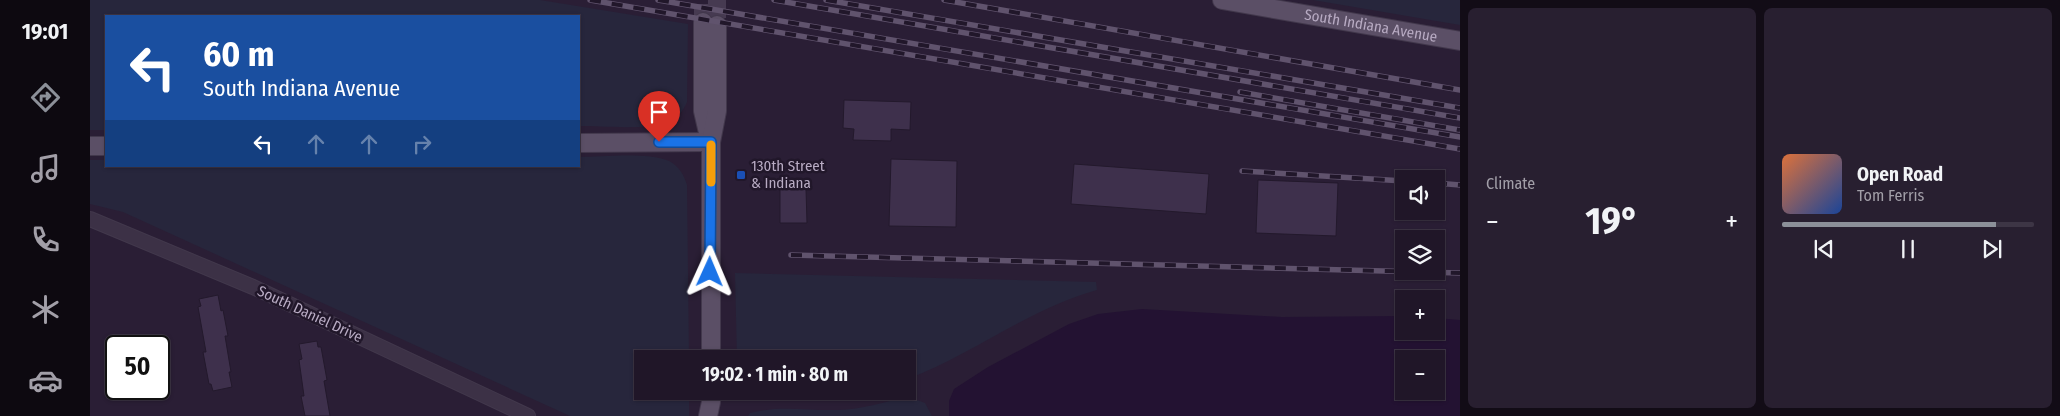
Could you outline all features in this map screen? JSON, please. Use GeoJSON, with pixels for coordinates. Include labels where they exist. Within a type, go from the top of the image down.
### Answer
{"type":"FeatureCollection","features":[{"type":"Feature","properties":{"kind":"main road","name":"South Indiana Avenue"},"geometry":{"type":"LineString","coordinates":[[1222,0],[1460,41]]}},
{"type":"Feature","properties":{"kind":"main road"},"geometry":{"type":"LineString","coordinates":[[710,24],[703,111],[711,142],[710,350]]}},
{"type":"Feature","properties":{"kind":"main road"},"geometry":{"type":"LineString","coordinates":[[580,143],[711,142]]}},
{"type":"Feature","properties":{"kind":"main road"},"geometry":{"type":"LineString","coordinates":[[90,146],[105,146]]}},
{"type":"Feature","properties":{"kind":"street","name":"South Daniel Drive"},"geometry":{"type":"LineString","coordinates":[[90,219],[253,287],[528,416]]}},
{"type":"Feature","properties":{"kind":"shaded area"},"geometry":{"type":"Polygon","coordinates":[[[90,0],[540,0],[688,24],[687,102],[681,112],[669,121],[657,125],[636,127],[580,126],[580,15],[105,15],[105,130],[90,130],[90,0]]]}},
{"type":"Feature","properties":{"kind":"shaded area"},"geometry":{"type":"Polygon","coordinates":[[[1313,0],[1460,0],[1460,25],[1313,0]]]}},
{"type":"Feature","properties":{"kind":"shaded area"},"geometry":{"type":"Polygon","coordinates":[[[625,156],[660,158],[669,161],[681,171],[687,185],[689,350],[634,350],[634,400],[689,400],[689,416],[570,416],[123,212],[90,204],[90,160],[105,160],[105,167],[580,167],[580,157],[625,156]]]}},
{"type":"Feature","properties":{"kind":"shaded area"},"geometry":{"type":"Polygon","coordinates":[[[735,273],[1096,282],[1097,290],[1048,308],[916,376],[916,350],[737,350],[735,273]]]}},
{"type":"Feature","properties":{"kind":"shaded area"},"geometry":{"type":"Polygon","coordinates":[[[1142,309],[1282,317],[1395,316],[1395,340],[1445,340],[1445,319],[1460,320],[1460,416],[949,416],[949,401],[954,389],[988,367],[1069,324],[1098,314],[1142,309]]]}},
{"type":"Feature","properties":{"kind":"shaded area"},"geometry":{"type":"Polygon","coordinates":[[[892,400],[916,400],[925,403],[932,416],[748,416],[750,413],[772,409],[838,410],[892,400]]]}},
{"type":"Feature","properties":{"kind":"building"},"geometry":{"type":"Polygon","coordinates":[[[844,100],[911,102],[910,130],[891,129],[891,141],[853,140],[854,129],[843,128],[844,100]]]}},
{"type":"Feature","properties":{"kind":"building"},"geometry":{"type":"Polygon","coordinates":[[[891,159],[957,161],[956,227],[889,226],[891,159]]]}},
{"type":"Feature","properties":{"kind":"building"},"geometry":{"type":"Polygon","coordinates":[[[1074,164],[1209,174],[1206,214],[1071,204],[1074,164]]]}},
{"type":"Feature","properties":{"kind":"building"},"geometry":{"type":"Polygon","coordinates":[[[1258,180],[1338,183],[1336,236],[1256,233],[1258,180]]]}},
{"type":"Feature","properties":{"kind":"building"},"geometry":{"type":"Polygon","coordinates":[[[780,189],[806,189],[807,223],[780,223],[780,189]]]}},
{"type":"Feature","properties":{"kind":"building"},"geometry":{"type":"Polygon","coordinates":[[[218,295],[228,336],[225,336],[232,387],[213,391],[211,384],[209,384],[203,352],[206,352],[198,307],[201,306],[199,299],[218,295]]]}},
{"type":"Feature","properties":{"kind":"building"},"geometry":{"type":"Polygon","coordinates":[[[317,341],[318,347],[321,347],[327,380],[324,381],[330,416],[305,416],[301,396],[304,396],[299,360],[302,359],[299,344],[317,341]]]}},
{"type":"Feature","properties":{"kind":"tunnel"},"geometry":{"type":"LineString","coordinates":[[703,0],[703,22]]}},
{"type":"Feature","properties":{"kind":"tunnel"},"geometry":{"type":"LineString","coordinates":[[717,0],[717,25]]}},
{"type":"Feature","properties":{"kind":"railway"},"geometry":{"type":"LineString","coordinates":[[590,0],[1460,149]]}},
{"type":"Feature","properties":{"kind":"railway"},"geometry":{"type":"LineString","coordinates":[[658,0],[1460,137]]}},
{"type":"Feature","properties":{"kind":"railway"},"geometry":{"type":"LineString","coordinates":[[774,0],[1460,118]]}},
{"type":"Feature","properties":{"kind":"railway"},"geometry":{"type":"LineString","coordinates":[[826,0],[1460,108]]}},
{"type":"Feature","properties":{"kind":"railway"},"geometry":{"type":"LineString","coordinates":[[944,0],[1460,90]]}},
{"type":"Feature","properties":{"kind":"railway"},"geometry":{"type":"LineString","coordinates":[[1240,92],[1460,130]]}},
{"type":"Feature","properties":{"kind":"railway"},"geometry":{"type":"LineString","coordinates":[[1242,171],[1395,180]]}},
{"type":"Feature","properties":{"kind":"railway"},"geometry":{"type":"LineString","coordinates":[[1445,184],[1460,185]]}},
{"type":"Feature","properties":{"kind":"railway"},"geometry":{"type":"LineString","coordinates":[[791,255],[1460,273]]}},
{"type":"Feature","properties":{"kind":"slow traffic"},"geometry":{"type":"LineString","coordinates":[[711,145],[711,182]]}},
{"type":"Feature","properties":{"kind":"place","name":"130th Street & Indiana"},"geometry":{"type":"Point","coordinates":[741,175]}},
{"type":"Feature","properties":{"kind":"route"},"geometry":{"type":"LineString","coordinates":[[659,142],[711,142],[710,272]]}}]}
